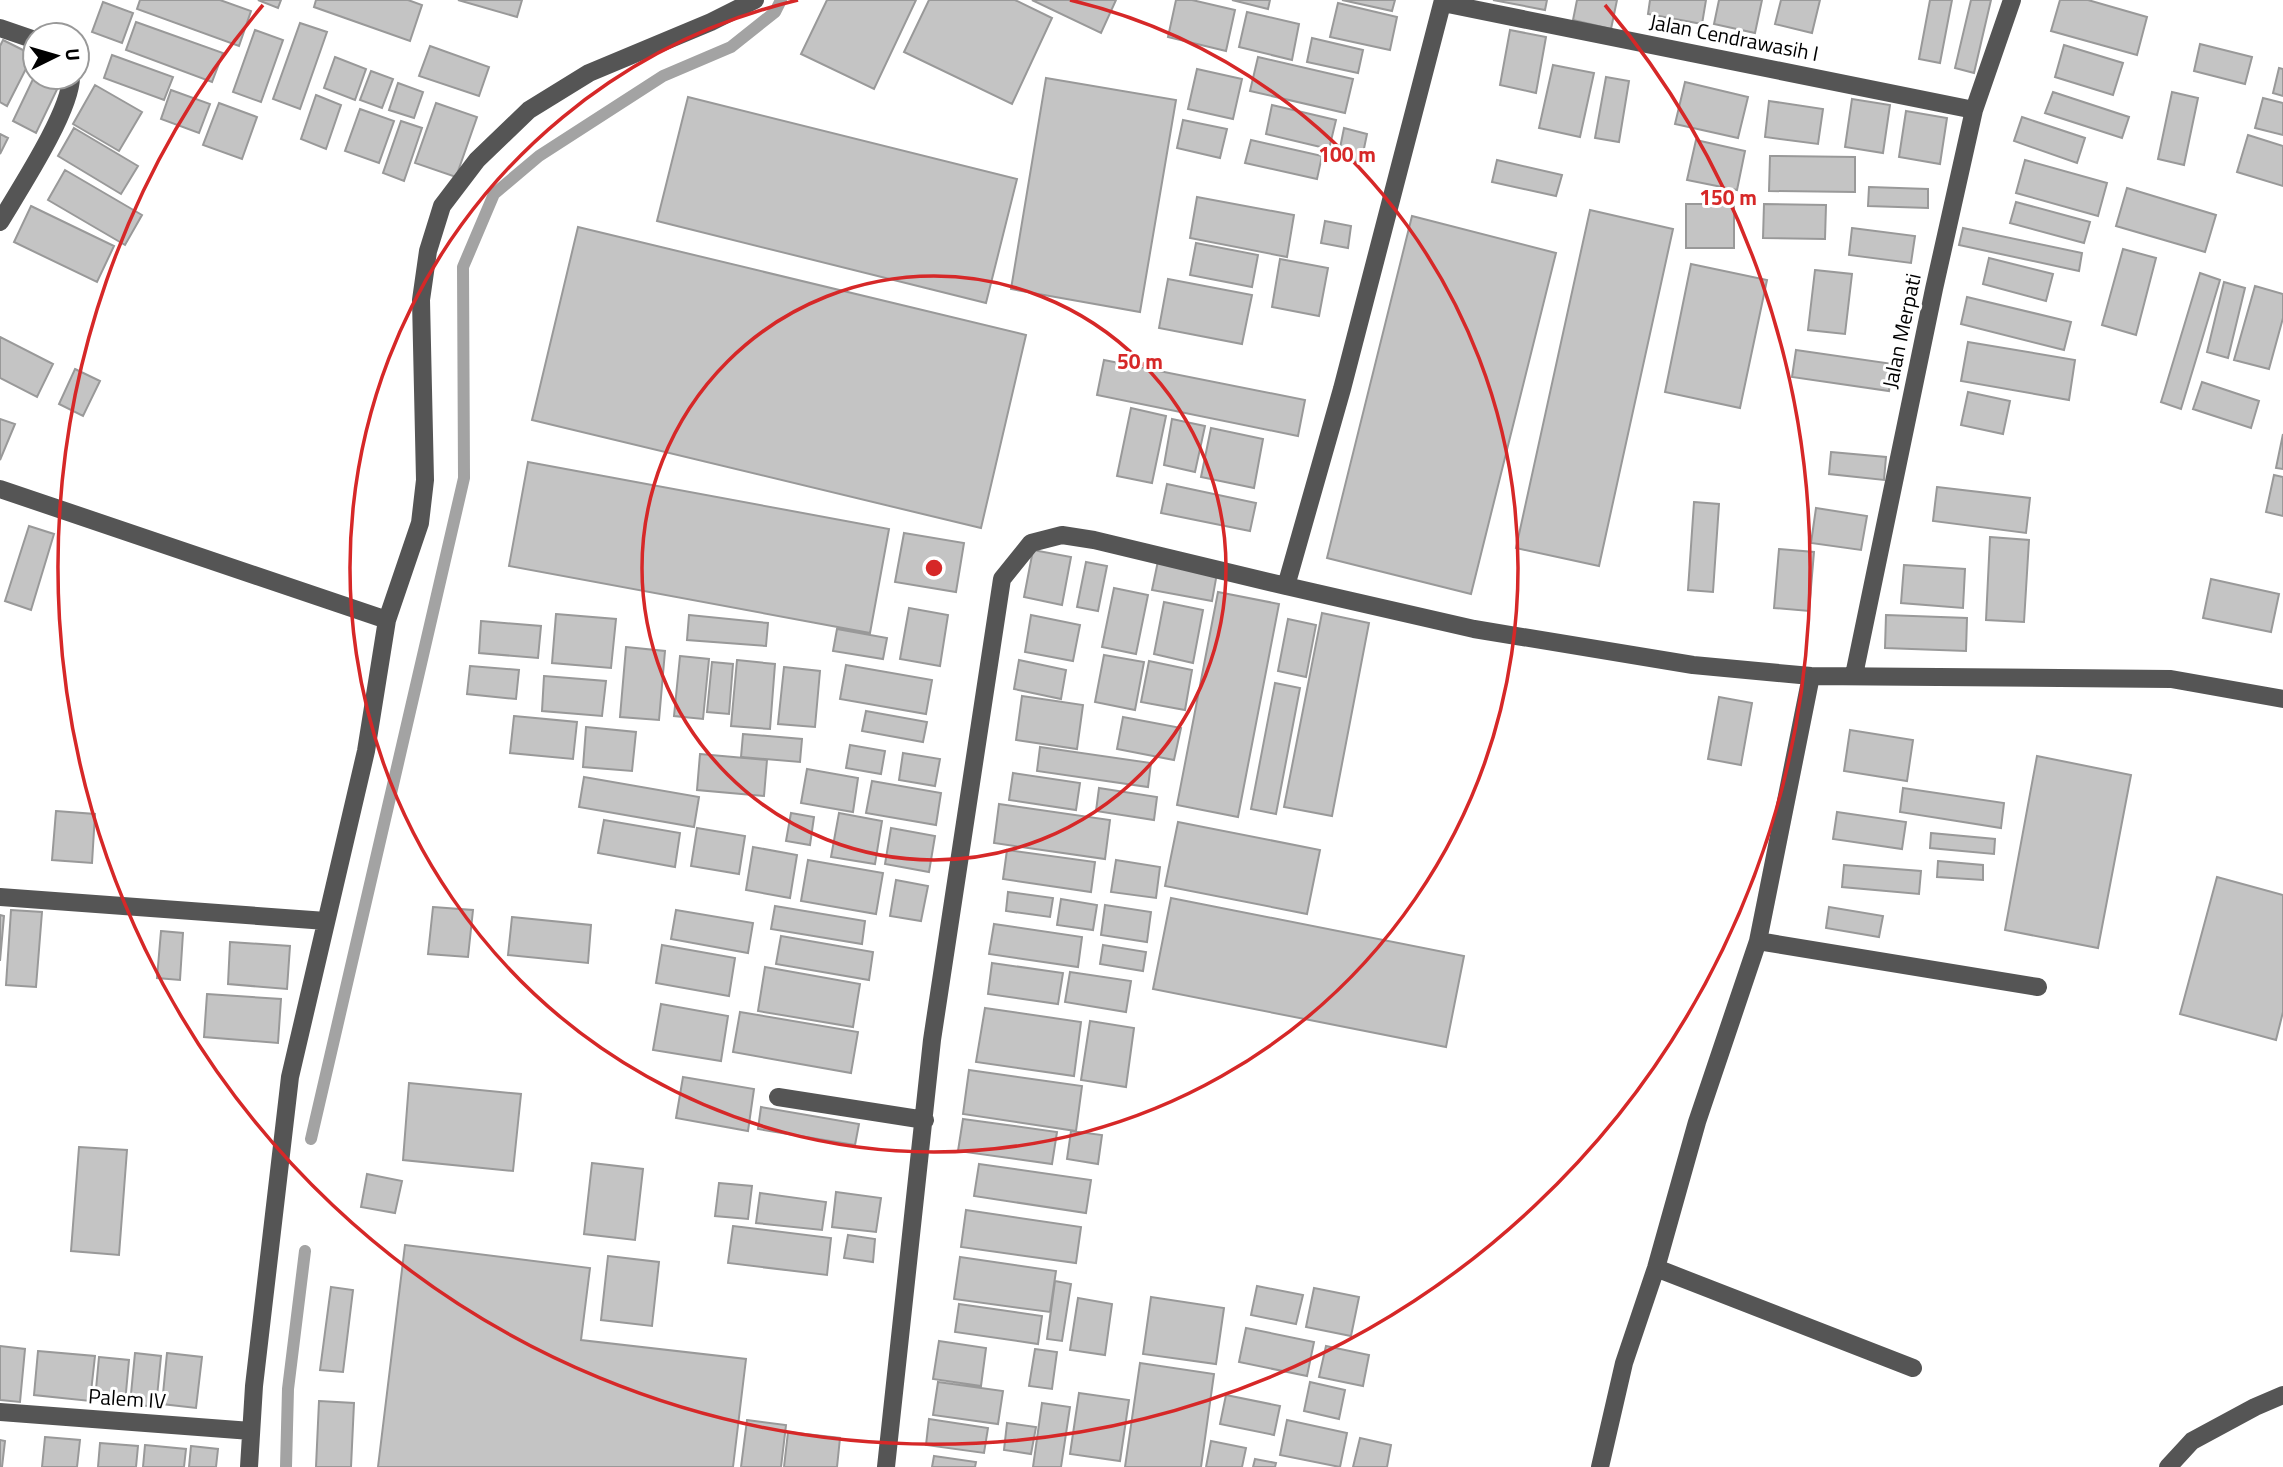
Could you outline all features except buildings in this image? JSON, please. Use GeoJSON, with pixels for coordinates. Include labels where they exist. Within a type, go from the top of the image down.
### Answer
{"type":"FeatureCollection","features":[{"type":"Feature","properties":{"kind":"street"},"geometry":{"type":"LineString","coordinates":[[249,1467],[254,1386],[290,1077],[366,751],[387,621],[420,523],[425,480],[421,300],[428,251],[442,206],[477,160],[529,110],[589,73],[711,22],[755,0]]}},
{"type":"Feature","properties":{"kind":"street","name":"Jalan Merpati"},"geometry":{"type":"LineString","coordinates":[[1854,675],[1974,110],[2012,0]]}},
{"type":"Feature","properties":{"kind":"street"},"geometry":{"type":"LineString","coordinates":[[1286,586],[1342,389],[1443,1]]}},
{"type":"Feature","properties":{"kind":"street","name":"Jalan Cendrawasih I"},"geometry":{"type":"LineString","coordinates":[[1443,1],[1974,110]]}},
{"type":"Feature","properties":{"kind":"street"},"geometry":{"type":"LineString","coordinates":[[0,28],[21,35]]}},
{"type":"Feature","properties":{"kind":"street"},"geometry":{"type":"LineString","coordinates":[[0,222],[64,107],[69,91]]}},
{"type":"Feature","properties":{"kind":"street"},"geometry":{"type":"LineString","coordinates":[[0,489],[387,621]]}},
{"type":"Feature","properties":{"kind":"street"},"geometry":{"type":"LineString","coordinates":[[886,1467],[932,1040],[1002,579],[1031,543],[1062,535],[1094,540],[1474,629],[1693,665],[1811,676],[2171,679],[2283,699]]}},
{"type":"Feature","properties":{"kind":"street"},"geometry":{"type":"LineString","coordinates":[[1600,1467],[1623,1363],[1656,1268],[1696,1122],[1758,942],[1811,676]]}},
{"type":"Feature","properties":{"kind":"street"},"geometry":{"type":"LineString","coordinates":[[0,898],[326,921]]}},
{"type":"Feature","properties":{"kind":"street"},"geometry":{"type":"LineString","coordinates":[[1758,942],[2038,987]]}},
{"type":"Feature","properties":{"kind":"street"},"geometry":{"type":"LineString","coordinates":[[778,1097],[925,1120]]}},
{"type":"Feature","properties":{"kind":"street"},"geometry":{"type":"LineString","coordinates":[[1656,1268],[1913,1368]]}},
{"type":"Feature","properties":{"kind":"street"},"geometry":{"type":"LineString","coordinates":[[2168,1467],[2192,1441],[2283,1395]]}},
{"type":"Feature","properties":{"kind":"street","name":"Palem IV"},"geometry":{"type":"LineString","coordinates":[[0,1412],[251,1431]]}},
{"type":"Feature","properties":{"kind":"waterway"},"geometry":{"type":"LineString","coordinates":[[311,1139],[464,478],[463,267],[494,194],[539,156],[663,76],[731,47],[775,12],[781,0]]}},
{"type":"Feature","properties":{"kind":"waterway"},"geometry":{"type":"LineString","coordinates":[[286,1467],[288,1389],[305,1251]]}}]}
